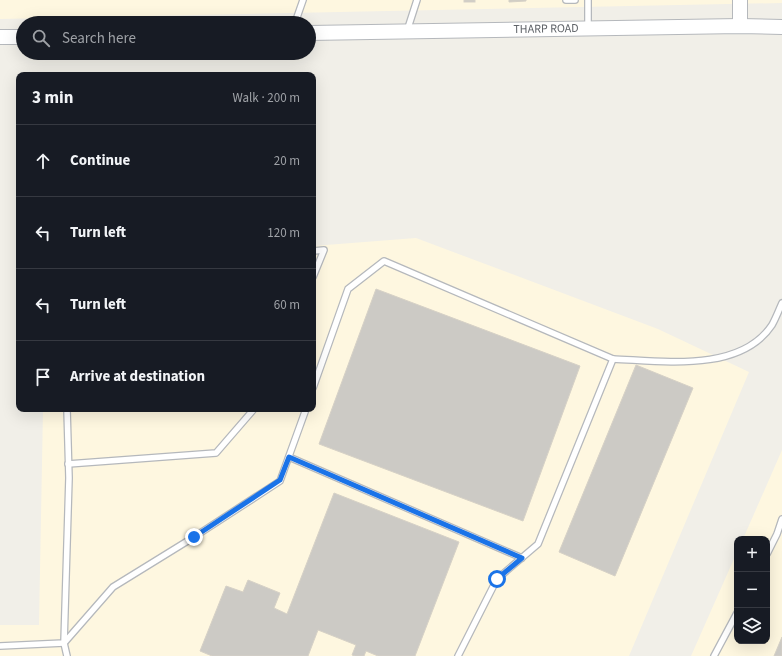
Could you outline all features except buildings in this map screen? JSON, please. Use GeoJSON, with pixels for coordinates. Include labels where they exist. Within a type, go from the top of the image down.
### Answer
{"type":"FeatureCollection","features":[{"type":"Feature","properties":{"kind":"street"},"geometry":{"type":"LineString","coordinates":[[740,0],[740,26]]}},
{"type":"Feature","properties":{"kind":"street","name":"THARP ROAD"},"geometry":{"type":"LineString","coordinates":[[316,33],[740,26],[782,27]]}},
{"type":"Feature","properties":{"kind":"street"},"geometry":{"type":"LineString","coordinates":[[0,37],[16,37]]}},
{"type":"Feature","properties":{"kind":"lane"},"geometry":{"type":"LineString","coordinates":[[297,16],[303,0]]}},
{"type":"Feature","properties":{"kind":"lane"},"geometry":{"type":"LineString","coordinates":[[407,31],[417,0]]}},
{"type":"Feature","properties":{"kind":"lane"},"geometry":{"type":"LineString","coordinates":[[566,0],[575,0]]}},
{"type":"Feature","properties":{"kind":"lane"},"geometry":{"type":"LineString","coordinates":[[588,0],[588,29]]}},
{"type":"Feature","properties":{"kind":"lane"},"geometry":{"type":"LineString","coordinates":[[316,251],[324,250],[316,270]]}},
{"type":"Feature","properties":{"kind":"lane"},"geometry":{"type":"LineString","coordinates":[[316,380],[348,289],[384,261],[613,359],[680,362],[705,360],[726,356],[743,350],[757,341],[772,325],[782,303]]}},
{"type":"Feature","properties":{"kind":"lane"},"geometry":{"type":"LineString","coordinates":[[458,656],[497,579],[538,544],[613,359]]}},
{"type":"Feature","properties":{"kind":"lane"},"geometry":{"type":"LineString","coordinates":[[67,412],[68,464],[64,643],[67,656]]}},
{"type":"Feature","properties":{"kind":"lane"},"geometry":{"type":"LineString","coordinates":[[68,464],[216,453],[251,412]]}},
{"type":"Feature","properties":{"kind":"lane"},"geometry":{"type":"LineString","coordinates":[[0,646],[64,643],[113,587],[194,537],[280,480],[305,412]]}},
{"type":"Feature","properties":{"kind":"lane"},"geometry":{"type":"LineString","coordinates":[[289,457],[522,558]]}},
{"type":"Feature","properties":{"kind":"lane"},"geometry":{"type":"LineString","coordinates":[[770,548],[782,519]]}},
{"type":"Feature","properties":{"kind":"lane"},"geometry":{"type":"LineString","coordinates":[[714,656],[734,619]]}},
{"type":"Feature","properties":{"kind":"shaded area"},"geometry":{"type":"Polygon","coordinates":[[[0,0],[782,0],[782,3],[147,16],[16,16],[16,19],[0,19],[0,0]]]}},
{"type":"Feature","properties":{"kind":"shaded area"},"geometry":{"type":"Polygon","coordinates":[[[416,238],[658,329],[749,372],[629,656],[0,656],[0,625],[39,625],[43,412],[316,412],[316,246],[416,238]]]}},
{"type":"Feature","properties":{"kind":"shaded area"},"geometry":{"type":"Polygon","coordinates":[[[782,450],[782,656],[691,656],[734,559],[734,644],[770,644],[770,536],[744,536],[782,450]]]}},
{"type":"Feature","properties":{"kind":"route"},"geometry":{"type":"LineString","coordinates":[[194,537],[280,480],[289,457],[522,558],[497,579]]}}]}
